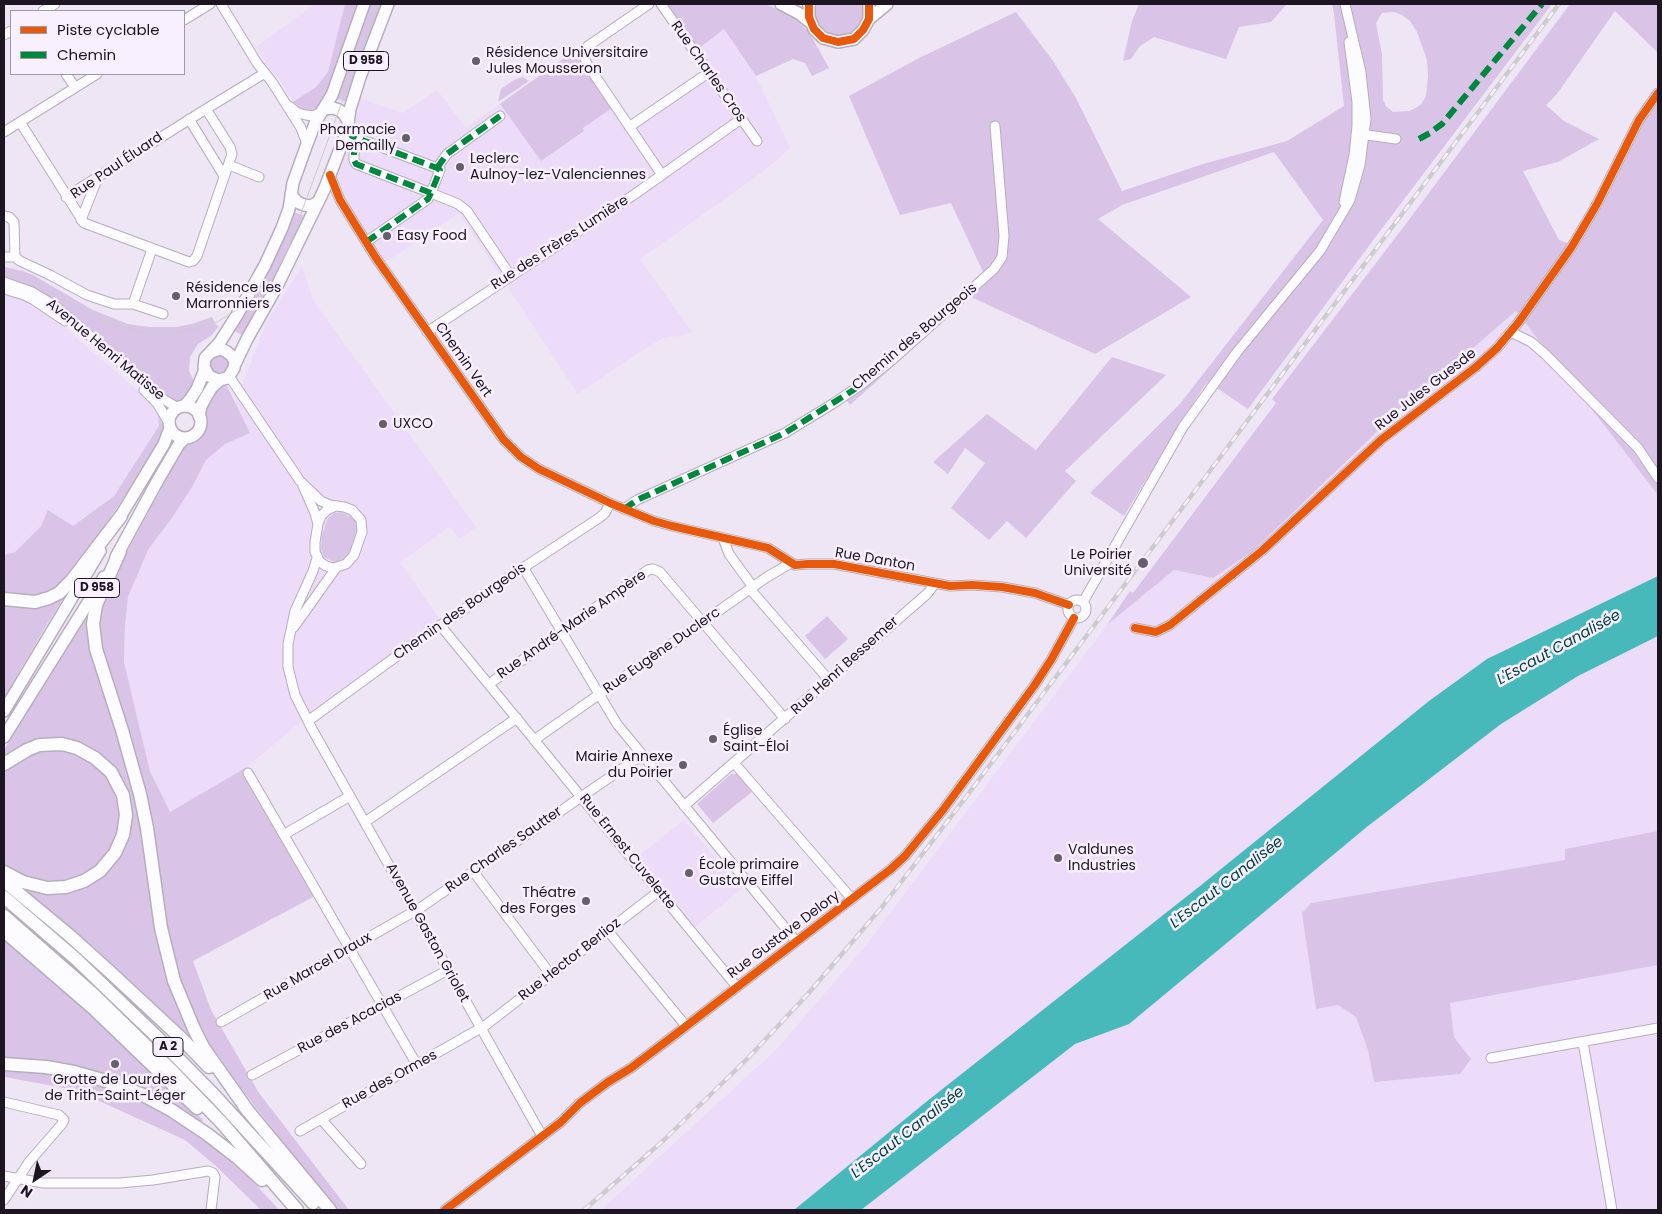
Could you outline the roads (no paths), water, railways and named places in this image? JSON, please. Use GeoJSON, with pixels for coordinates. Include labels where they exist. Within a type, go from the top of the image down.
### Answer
{"type":"FeatureCollection","features":[{"type":"Feature","properties":{"kind":"highway"},"geometry":{"type":"LineString","coordinates":[[4,599],[35,602],[58,593],[76,576],[98,544],[121,516]]}},
{"type":"Feature","properties":{"kind":"highway"},"geometry":{"type":"LineString","coordinates":[[120,551],[96,605],[93,624],[96,649],[140,794],[148,835],[161,928],[176,987],[203,1047],[248,1111]]}},
{"type":"Feature","properties":{"kind":"highway"},"geometry":{"type":"LineString","coordinates":[[4,764],[27,750],[40,746],[54,744],[77,748],[95,758],[111,772],[123,795],[126,815],[123,835],[112,858],[100,871],[84,881],[66,887],[46,888],[23,882],[4,872]]}},
{"type":"Feature","properties":{"kind":"highway"},"geometry":{"type":"LineString","coordinates":[[4,880],[75,940],[209,1066],[330,1210]]}},
{"type":"Feature","properties":{"kind":"highway","name":"A 2"},"geometry":{"type":"LineString","coordinates":[[4,897],[76,959],[156,1036],[215,1096],[320,1210]]}},
{"type":"Feature","properties":{"kind":"highway","name":"A 2"},"geometry":{"type":"LineString","coordinates":[[4,916],[76,978],[147,1046],[222,1123],[297,1210]]}},
{"type":"Feature","properties":{"kind":"highway"},"geometry":{"type":"LineString","coordinates":[[4,931],[119,1032],[272,1181]]}},
{"type":"Feature","properties":{"kind":"highway"},"geometry":{"type":"LineString","coordinates":[[4,1064],[46,1067],[82,1074],[124,1087],[156,1102],[188,1121],[223,1146],[297,1210]]}},
{"type":"Feature","properties":{"kind":"main road","name":"D 958"},"geometry":{"type":"LineString","coordinates":[[322,111],[333,91],[364,4]]}},
{"type":"Feature","properties":{"kind":"main road","name":"D 958"},"geometry":{"type":"LineString","coordinates":[[347,126],[360,77],[388,4]]}},
{"type":"Feature","properties":{"kind":"main road"},"geometry":{"type":"LineString","coordinates":[[781,4],[800,14],[811,23]]}},
{"type":"Feature","properties":{"kind":"main road"},"geometry":{"type":"LineString","coordinates":[[810,4],[808,14],[816,32],[832,42],[851,40],[859,35],[869,19],[869,4]]}},
{"type":"Feature","properties":{"kind":"main road"},"geometry":{"type":"LineString","coordinates":[[869,19],[887,4]]}},
{"type":"Feature","properties":{"kind":"main road"},"geometry":{"type":"LineString","coordinates":[[333,108],[344,114],[347,126],[320,198],[278,286],[247,339],[233,372],[212,387],[204,400],[199,416],[199,430],[194,435],[185,438],[177,436],[169,426],[170,415],[191,399],[198,387],[204,369],[205,358],[223,337],[265,265],[289,209],[293,183],[315,123],[322,111],[333,108]]}},
{"type":"Feature","properties":{"kind":"main road"},"geometry":{"type":"LineString","coordinates":[[291,194],[296,202],[304,206],[311,206],[320,198]]}},
{"type":"Feature","properties":{"kind":"main road"},"geometry":{"type":"LineString","coordinates":[[211,352],[219,349],[226,350],[232,356],[235,364]]}},
{"type":"Feature","properties":{"kind":"main road"},"geometry":{"type":"LineString","coordinates":[[204,369],[210,377],[225,378]]}},
{"type":"Feature","properties":{"kind":"main road"},"geometry":{"type":"LineString","coordinates":[[181,407],[194,409],[199,416]]}},
{"type":"Feature","properties":{"kind":"main road","name":"D 958"},"geometry":{"type":"LineString","coordinates":[[4,711],[160,451],[169,426]]}},
{"type":"Feature","properties":{"kind":"main road","name":"D 958"},"geometry":{"type":"LineString","coordinates":[[4,737],[120,551],[158,480],[185,438]]}},
{"type":"Feature","properties":{"kind":"street"},"geometry":{"type":"LineString","coordinates":[[185,19],[210,4]]}},
{"type":"Feature","properties":{"kind":"street"},"geometry":{"type":"LineString","coordinates":[[221,4],[304,134],[307,144]]}},
{"type":"Feature","properties":{"kind":"street"},"geometry":{"type":"LineString","coordinates":[[649,4],[588,46],[584,53],[585,62],[662,175]]}},
{"type":"Feature","properties":{"kind":"street","name":"Rue Charles Cros"},"geometry":{"type":"LineString","coordinates":[[661,4],[756,140]]}},
{"type":"Feature","properties":{"kind":"street"},"geometry":{"type":"LineString","coordinates":[[1083,602],[1183,427],[1237,352],[1315,257],[1339,219],[1354,190],[1365,104],[1363,82],[1346,7]]}},
{"type":"Feature","properties":{"kind":"street","name":"Rue Paul Éluard"},"geometry":{"type":"LineString","coordinates":[[229,165],[195,260],[189,262],[89,226],[81,220],[66,197],[265,73]]}},
{"type":"Feature","properties":{"kind":"street"},"geometry":{"type":"LineString","coordinates":[[630,127],[708,73]]}},
{"type":"Feature","properties":{"kind":"street"},"geometry":{"type":"LineString","coordinates":[[67,75],[75,87]]}},
{"type":"Feature","properties":{"kind":"street"},"geometry":{"type":"LineString","coordinates":[[4,130],[95,75]]}},
{"type":"Feature","properties":{"kind":"street","name":"Rue Jules Guesde"},"geometry":{"type":"LineString","coordinates":[[1135,628],[1156,632],[1170,626],[1263,550],[1382,440],[1482,363],[1511,332],[1581,232],[1635,128],[1658,93]]}},
{"type":"Feature","properties":{"kind":"street"},"geometry":{"type":"LineString","coordinates":[[284,102],[303,115],[313,116],[322,111]]}},
{"type":"Feature","properties":{"kind":"street"},"geometry":{"type":"LineString","coordinates":[[206,109],[232,151],[229,165],[259,177]]}},
{"type":"Feature","properties":{"kind":"street"},"geometry":{"type":"LineString","coordinates":[[437,168],[447,154],[500,116]]}},
{"type":"Feature","properties":{"kind":"street"},"geometry":{"type":"LineString","coordinates":[[189,119],[224,176]]}},
{"type":"Feature","properties":{"kind":"street","name":"Rue des Frères Lumière"},"geometry":{"type":"LineString","coordinates":[[427,332],[662,175],[741,119]]}},
{"type":"Feature","properties":{"kind":"street"},"geometry":{"type":"LineString","coordinates":[[20,122],[66,197]]}},
{"type":"Feature","properties":{"kind":"street"},"geometry":{"type":"LineString","coordinates":[[347,126],[350,135],[440,170],[428,200],[366,242]]}},
{"type":"Feature","properties":{"kind":"street","name":"Chemin des Bourgeois"},"geometry":{"type":"LineString","coordinates":[[624,509],[637,500],[784,433],[834,403],[892,360],[994,269],[1002,257],[1004,241],[995,126]]}},
{"type":"Feature","properties":{"kind":"street"},"geometry":{"type":"LineString","coordinates":[[1361,134],[1396,139]]}},
{"type":"Feature","properties":{"kind":"street"},"geometry":{"type":"LineString","coordinates":[[365,140],[354,152],[356,164],[458,204],[467,211],[510,275]]}},
{"type":"Feature","properties":{"kind":"street","name":"Chemin Vert"},"geometry":{"type":"LineString","coordinates":[[330,175],[340,200],[380,264],[514,451],[544,472],[624,509]]}},
{"type":"Feature","properties":{"kind":"street"},"geometry":{"type":"LineString","coordinates":[[81,220],[98,177]]}},
{"type":"Feature","properties":{"kind":"street"},"geometry":{"type":"LineString","coordinates":[[320,198],[334,196],[340,200]]}},
{"type":"Feature","properties":{"kind":"street"},"geometry":{"type":"LineString","coordinates":[[4,216],[11,218],[14,222],[15,257]]}},
{"type":"Feature","properties":{"kind":"street"},"geometry":{"type":"LineString","coordinates":[[133,304],[152,249]]}},
{"type":"Feature","properties":{"kind":"street"},"geometry":{"type":"LineString","coordinates":[[4,257],[15,257],[95,299],[114,304],[133,304],[163,314]]}},
{"type":"Feature","properties":{"kind":"street","name":"Avenue Henri Matisse"},"geometry":{"type":"LineString","coordinates":[[5,287],[32,292],[54,305],[162,399],[181,407]]}},
{"type":"Feature","properties":{"kind":"street","name":"Avenue Henri Matisse"},"geometry":{"type":"LineString","coordinates":[[5,287],[34,300],[60,317],[150,396],[164,414],[169,426]]}},
{"type":"Feature","properties":{"kind":"street"},"geometry":{"type":"LineString","coordinates":[[1511,332],[1536,345],[1560,368],[1638,448],[1658,478]]}},
{"type":"Feature","properties":{"kind":"street"},"geometry":{"type":"LineString","coordinates":[[225,378],[300,481],[318,498],[326,503],[344,506],[352,510],[361,520],[363,528],[361,537],[352,558],[342,566],[330,568],[317,558],[315,542],[318,524],[324,513],[336,506]]}},
{"type":"Feature","properties":{"kind":"street"},"geometry":{"type":"LineString","coordinates":[[300,481],[318,524]]}},
{"type":"Feature","properties":{"kind":"street","name":"Chemin des Bourgeois"},"geometry":{"type":"LineString","coordinates":[[310,725],[440,625],[522,567],[599,518],[605,513],[610,503]]}},
{"type":"Feature","properties":{"kind":"street"},"geometry":{"type":"LineString","coordinates":[[624,509],[665,524],[768,548],[791,564]]}},
{"type":"Feature","properties":{"kind":"street"},"geometry":{"type":"LineString","coordinates":[[723,538],[729,554],[752,588],[828,679]]}},
{"type":"Feature","properties":{"kind":"street","name":"Avenue Gaston Griolet"},"geometry":{"type":"LineString","coordinates":[[317,558],[295,611],[287,650],[288,672],[295,695],[310,725],[542,1136]]}},
{"type":"Feature","properties":{"kind":"street","name":"Rue Danton"},"geometry":{"type":"LineString","coordinates":[[791,564],[797,566],[814,564],[842,566],[950,586],[972,585],[1010,588],[1035,593],[1069,605]]}},
{"type":"Feature","properties":{"kind":"street","name":"Rue Eugène Duclerc"},"geometry":{"type":"LineString","coordinates":[[534,740],[767,577],[791,564]]}},
{"type":"Feature","properties":{"kind":"street"},"geometry":{"type":"LineString","coordinates":[[522,567],[616,724],[796,942]]}},
{"type":"Feature","properties":{"kind":"street"},"geometry":{"type":"LineString","coordinates":[[290,633],[336,568]]}},
{"type":"Feature","properties":{"kind":"street","name":"Rue André-Marie Ampère"},"geometry":{"type":"LineString","coordinates":[[489,684],[648,570],[660,572],[703,623]]}},
{"type":"Feature","properties":{"kind":"street","name":"Rue Henri Bessemer"},"geometry":{"type":"LineString","coordinates":[[684,806],[928,593],[935,583]]}},
{"type":"Feature","properties":{"kind":"street"},"geometry":{"type":"LineString","coordinates":[[1076,600],[1083,602],[1086,608],[1085,614],[1081,618],[1074,618],[1069,613],[1069,605],[1076,600]]}},
{"type":"Feature","properties":{"kind":"street","name":"Rue Gustave Delory"},"geometry":{"type":"LineString","coordinates":[[445,1210],[561,1122],[608,1082],[631,1068],[901,860],[921,837],[1034,686],[1074,618]]}},
{"type":"Feature","properties":{"kind":"street"},"geometry":{"type":"LineString","coordinates":[[703,623],[785,719]]}},
{"type":"Feature","properties":{"kind":"street","name":"Rue Ernest Cuvelette"},"geometry":{"type":"LineString","coordinates":[[440,625],[737,987]]}},
{"type":"Feature","properties":{"kind":"street"},"geometry":{"type":"LineString","coordinates":[[365,822],[517,718]]}},
{"type":"Feature","properties":{"kind":"street","name":"Rue Charles Sautter"},"geometry":{"type":"LineString","coordinates":[[415,911],[642,755]]}},
{"type":"Feature","properties":{"kind":"street"},"geometry":{"type":"LineString","coordinates":[[734,763],[852,899]]}},
{"type":"Feature","properties":{"kind":"street"},"geometry":{"type":"LineString","coordinates":[[248,773],[418,1065]]}},
{"type":"Feature","properties":{"kind":"street"},"geometry":{"type":"LineString","coordinates":[[285,834],[350,796]]}},
{"type":"Feature","properties":{"kind":"street"},"geometry":{"type":"LineString","coordinates":[[473,871],[552,975]]}},
{"type":"Feature","properties":{"kind":"street","name":"Rue Hector Berlioz"},"geometry":{"type":"LineString","coordinates":[[481,1029],[659,891]]}},
{"type":"Feature","properties":{"kind":"street","name":"Rue Marcel Draux"},"geometry":{"type":"LineString","coordinates":[[221,1022],[415,911]]}},
{"type":"Feature","properties":{"kind":"street"},"geometry":{"type":"LineString","coordinates":[[608,931],[686,1026]]}},
{"type":"Feature","properties":{"kind":"street","name":"Rue des Acacias"},"geometry":{"type":"LineString","coordinates":[[252,1075],[384,1006],[448,970]]}},
{"type":"Feature","properties":{"kind":"street"},"geometry":{"type":"LineString","coordinates":[[1491,1058],[1658,1028]]}},
{"type":"Feature","properties":{"kind":"street","name":"Rue des Ormes"},"geometry":{"type":"LineString","coordinates":[[300,1131],[481,1029]]}},
{"type":"Feature","properties":{"kind":"street"},"geometry":{"type":"LineString","coordinates":[[1583,1042],[1612,1210]]}},
{"type":"Feature","properties":{"kind":"street"},"geometry":{"type":"LineString","coordinates":[[4,1102],[59,1115],[64,1120],[34,1155],[4,1200]]}},
{"type":"Feature","properties":{"kind":"street"},"geometry":{"type":"LineString","coordinates":[[321,1120],[361,1164]]}},
{"type":"Feature","properties":{"kind":"street"},"geometry":{"type":"LineString","coordinates":[[4,1176],[43,1182],[120,1183],[206,1171],[211,1172],[214,1177],[212,1210]]}},
{"type":"Feature","properties":{"kind":"water","name":"L'Escaut Canalisée"},"geometry":{"type":"Polygon","coordinates":[[[1658,576],[1658,636],[1578,676],[1501,724],[1368,826],[1129,1024],[1075,1044],[861,1210],[794,1210],[926,1102],[1200,886],[1429,701],[1487,659],[1658,576]]]}},
{"type":"Feature","properties":{"kind":"tram line"},"geometry":{"type":"LineString","coordinates":[[4,273],[31,280],[103,321],[144,333],[170,333],[197,329],[217,322],[242,307],[268,283],[288,249],[378,4]]}},
{"type":"Feature","properties":{"kind":"railway"},"geometry":{"type":"LineString","coordinates":[[584,1210],[664,1140],[747,1059],[807,995],[882,907],[1559,4]]}},
{"type":"Feature","properties":{"kind":"place","name":"Résidence Universitaire Jules Mousseron"},"geometry":{"type":"Point","coordinates":[476,61]}},
{"type":"Feature","properties":{"kind":"place","name":"Pharmacie Demailly"},"geometry":{"type":"Point","coordinates":[406,138]}},
{"type":"Feature","properties":{"kind":"place","name":"Leclerc Aulnoy-lez-Valenciennes"},"geometry":{"type":"Point","coordinates":[460,167]}},
{"type":"Feature","properties":{"kind":"place","name":"Easy Food"},"geometry":{"type":"Point","coordinates":[387,236]}},
{"type":"Feature","properties":{"kind":"place","name":"Résidence les Marronniers"},"geometry":{"type":"Point","coordinates":[176,296]}},
{"type":"Feature","properties":{"kind":"place","name":"UXCO"},"geometry":{"type":"Point","coordinates":[383,424]}},
{"type":"Feature","properties":{"kind":"place","name":"Le Poirier Université"},"geometry":{"type":"Point","coordinates":[1143,563]}},
{"type":"Feature","properties":{"kind":"place","name":"Église Saint-Éloi"},"geometry":{"type":"Point","coordinates":[713,739]}},
{"type":"Feature","properties":{"kind":"place","name":"Mairie Annexe du Poirier"},"geometry":{"type":"Point","coordinates":[683,765]}},
{"type":"Feature","properties":{"kind":"place","name":"Valdunes Industries"},"geometry":{"type":"Point","coordinates":[1058,858]}},
{"type":"Feature","properties":{"kind":"place","name":"École primaire Gustave Eiffel"},"geometry":{"type":"Point","coordinates":[689,873]}},
{"type":"Feature","properties":{"kind":"place","name":"Théatre des Forges"},"geometry":{"type":"Point","coordinates":[586,901]}},
{"type":"Feature","properties":{"kind":"place","name":"Grotte de Lourdes de Trith-Saint-Léger"},"geometry":{"type":"Point","coordinates":[115,1064]}}]}
